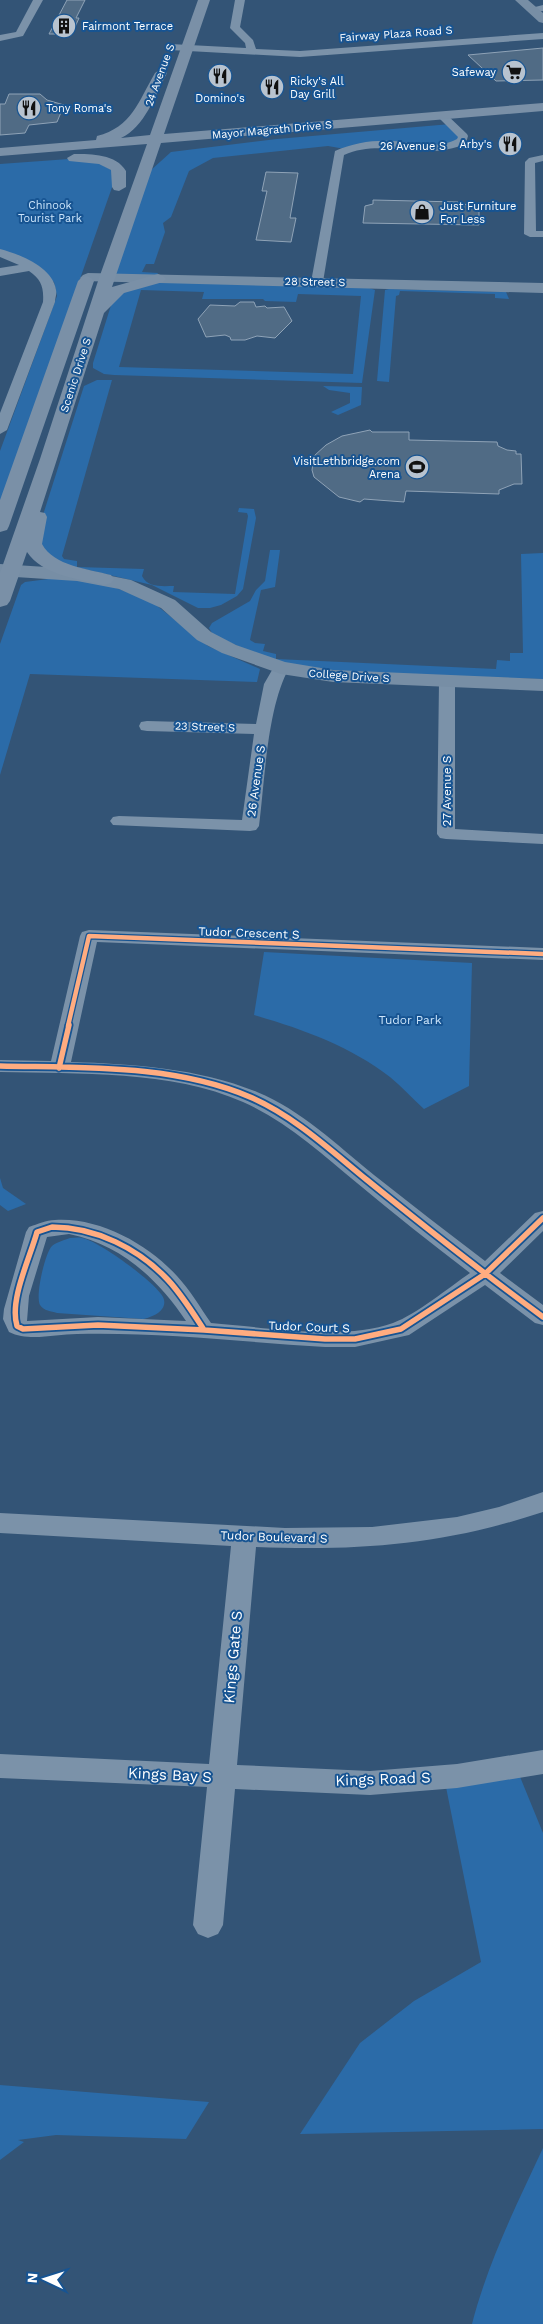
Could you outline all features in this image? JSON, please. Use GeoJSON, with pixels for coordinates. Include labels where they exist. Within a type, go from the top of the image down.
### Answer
{"type":"FeatureCollection","features":[{"type":"Feature","properties":{"kind":"main road","name":"24 Avenue S"},"geometry":{"type":"LineString","coordinates":[[159,148],[167,107],[204,0]]}},
{"type":"Feature","properties":{"kind":"main road","name":"24 Avenue S"},"geometry":{"type":"LineString","coordinates":[[133,149],[175,34]]}},
{"type":"Feature","properties":{"kind":"main road"},"geometry":{"type":"LineString","coordinates":[[0,152],[71,145],[117,135],[127,130],[133,123],[162,73]]}},
{"type":"Feature","properties":{"kind":"main road"},"geometry":{"type":"LineString","coordinates":[[167,107],[177,122],[187,128],[275,134]]}},
{"type":"Feature","properties":{"kind":"main road","name":"Mayor Magrath Drive S"},"geometry":{"type":"LineString","coordinates":[[275,134],[520,113],[543,107]]}},
{"type":"Feature","properties":{"kind":"main road","name":"Mayor Magrath Drive S"},"geometry":{"type":"LineString","coordinates":[[520,113],[543,116]]}},
{"type":"Feature","properties":{"kind":"main road","name":"Mayor Magrath Drive S"},"geometry":{"type":"LineString","coordinates":[[0,152],[159,148],[359,122],[446,119]]}},
{"type":"Feature","properties":{"kind":"main road"},"geometry":{"type":"LineString","coordinates":[[159,148],[319,130],[359,122]]}},
{"type":"Feature","properties":{"kind":"main road"},"geometry":{"type":"LineString","coordinates":[[159,148],[275,134]]}},
{"type":"Feature","properties":{"kind":"main road","name":"Scenic Drive S"},"geometry":{"type":"LineString","coordinates":[[0,601],[5,570],[50,459],[106,278],[133,204],[159,148]]}},
{"type":"Feature","properties":{"kind":"main road"},"geometry":{"type":"LineString","coordinates":[[113,205],[133,149]]}},
{"type":"Feature","properties":{"kind":"main road","name":"Mayor Magrath Drive S"},"geometry":{"type":"LineString","coordinates":[[0,160],[133,149]]}},
{"type":"Feature","properties":{"kind":"main road"},"geometry":{"type":"LineString","coordinates":[[0,160],[78,158],[102,161],[117,167],[119,171],[119,187]]}},
{"type":"Feature","properties":{"kind":"main road","name":"Scenic Drive S"},"geometry":{"type":"LineString","coordinates":[[0,526],[94,260]]}},
{"type":"Feature","properties":{"kind":"main road"},"geometry":{"type":"LineString","coordinates":[[95,313],[118,290],[158,279]]}},
{"type":"Feature","properties":{"kind":"main road"},"geometry":{"type":"LineString","coordinates":[[50,459],[32,544],[34,550],[47,562],[104,578]]}},
{"type":"Feature","properties":{"kind":"street"},"geometry":{"type":"LineString","coordinates":[[0,38],[16,36],[22,32],[38,0]]}},
{"type":"Feature","properties":{"kind":"street"},"geometry":{"type":"LineString","coordinates":[[240,0],[234,20],[235,28],[250,42],[251,51]]}},
{"type":"Feature","properties":{"kind":"street"},"geometry":{"type":"LineString","coordinates":[[521,0],[537,8],[543,19]]}},
{"type":"Feature","properties":{"kind":"street","name":"Fairway Plaza Road S"},"geometry":{"type":"LineString","coordinates":[[170,47],[300,54],[543,36]]}},
{"type":"Feature","properties":{"kind":"street","name":"26 Avenue S"},"geometry":{"type":"LineString","coordinates":[[317,282],[339,153],[359,147],[384,145],[425,148],[450,146],[462,141],[463,136],[446,119]]}},
{"type":"Feature","properties":{"kind":"street"},"geometry":{"type":"LineString","coordinates":[[543,158],[530,162],[530,234],[543,234]]}},
{"type":"Feature","properties":{"kind":"street"},"geometry":{"type":"LineString","coordinates":[[0,253],[15,258],[29,267],[46,282],[50,290],[49,302],[0,430]]}},
{"type":"Feature","properties":{"kind":"street"},"geometry":{"type":"LineString","coordinates":[[0,272],[29,267]]}},
{"type":"Feature","properties":{"kind":"street","name":"28 Street S"},"geometry":{"type":"LineString","coordinates":[[88,278],[543,288]]}},
{"type":"Feature","properties":{"kind":"street","name":"College Drive S"},"geometry":{"type":"LineString","coordinates":[[5,570],[53,572],[104,578],[124,584],[156,597],[176,610],[204,636],[229,649],[281,668],[333,676],[543,685]]}},
{"type":"Feature","properties":{"kind":"street","name":"26 Avenue S"},"geometry":{"type":"LineString","coordinates":[[119,820],[250,826],[263,729],[272,684],[281,668]]}},
{"type":"Feature","properties":{"kind":"street","name":"27 Avenue S"},"geometry":{"type":"LineString","coordinates":[[447,682],[446,834],[543,839]]}},
{"type":"Feature","properties":{"kind":"street","name":"23 Street S"},"geometry":{"type":"LineString","coordinates":[[147,726],[263,729]]}},
{"type":"Feature","properties":{"kind":"street","name":"Tudor Crescent S"},"geometry":{"type":"LineString","coordinates":[[59,1068],[88,936],[543,954]]}},
{"type":"Feature","properties":{"kind":"street"},"geometry":{"type":"LineString","coordinates":[[0,1066],[156,1074],[206,1082],[250,1096],[290,1118],[543,1318]]}},
{"type":"Feature","properties":{"kind":"street","name":"Tudor Court S"},"geometry":{"type":"LineString","coordinates":[[205,1331],[164,1276],[129,1248],[102,1236],[76,1229],[45,1228],[37,1232],[14,1311],[14,1323],[23,1329],[62,1325],[111,1325],[325,1340],[355,1339],[382,1334],[401,1329],[416,1321],[485,1274],[543,1218]]}},
{"type":"Feature","properties":{"kind":"street","name":"Tudor Boulevard S"},"geometry":{"type":"LineString","coordinates":[[0,1523],[244,1537],[331,1539],[413,1535],[461,1527],[543,1502]]}},
{"type":"Feature","properties":{"kind":"street","name":"Kings Gate S"},"geometry":{"type":"LineString","coordinates":[[223,1778],[244,1537]]}},
{"type":"Feature","properties":{"kind":"street","name":"Kings Road S"},"geometry":{"type":"LineString","coordinates":[[223,1778],[370,1783],[457,1776],[543,1762]]}},
{"type":"Feature","properties":{"kind":"street","name":"Kings Bay S"},"geometry":{"type":"LineString","coordinates":[[0,1766],[223,1778],[208,1925]]}},
{"type":"Feature","properties":{"kind":"green space"},"geometry":{"type":"Polygon","coordinates":[[[451,124],[463,136],[450,146],[402,145],[345,149],[328,146],[213,158],[189,171],[171,217],[163,223],[165,232],[154,264],[146,264],[142,272],[158,273],[155,279],[107,278],[150,171],[171,152],[277,139],[451,124]]]}},
{"type":"Feature","properties":{"kind":"green space","name":"Chinook Tourist Park"},"geometry":{"type":"Polygon","coordinates":[[[69,159],[93,160],[117,173],[0,508],[0,451],[57,296],[54,282],[0,251],[0,164],[69,159]]]}},
{"type":"Feature","properties":{"kind":"green space"},"geometry":{"type":"Polygon","coordinates":[[[161,282],[369,288],[375,290],[362,383],[104,374],[93,368],[93,363],[112,302],[121,291],[161,282]],[[141,290],[119,367],[353,374],[361,296],[298,294],[296,302],[265,301],[263,299],[202,299],[204,292],[141,290]]]}},
{"type":"Feature","properties":{"kind":"green space"},"geometry":{"type":"Polygon","coordinates":[[[385,290],[506,292],[509,299],[495,298],[495,294],[400,291],[399,295],[396,296],[389,382],[377,381],[385,290]]]}},
{"type":"Feature","properties":{"kind":"green space"},"geometry":{"type":"Polygon","coordinates":[[[97,380],[112,380],[62,556],[64,559],[77,561],[77,567],[144,569],[142,576],[148,583],[156,586],[174,586],[173,592],[235,594],[248,516],[247,513],[238,512],[239,508],[254,509],[256,518],[243,589],[237,596],[221,605],[210,608],[198,608],[152,585],[54,562],[36,537],[84,386],[97,380]]]}},
{"type":"Feature","properties":{"kind":"green space"},"geometry":{"type":"Polygon","coordinates":[[[323,386],[362,387],[361,405],[338,415],[331,412],[350,403],[350,393],[329,390],[323,386]]]}},
{"type":"Feature","properties":{"kind":"green space"},"geometry":{"type":"Polygon","coordinates":[[[270,550],[280,550],[275,587],[261,590],[250,640],[255,643],[265,644],[263,651],[276,654],[276,659],[496,669],[497,660],[510,661],[510,653],[523,653],[521,554],[543,553],[543,679],[349,673],[272,661],[213,635],[209,628],[212,623],[250,601],[256,590],[265,581],[270,550]]]}},
{"type":"Feature","properties":{"kind":"green space"},"geometry":{"type":"Polygon","coordinates":[[[67,579],[108,585],[151,601],[208,646],[260,669],[257,682],[30,674],[0,775],[0,644],[21,585],[25,582],[67,579]]]}},
{"type":"Feature","properties":{"kind":"green space","name":"Tudor Park"},"geometry":{"type":"Polygon","coordinates":[[[264,952],[472,963],[469,1086],[424,1109],[390,1077],[359,1056],[308,1033],[254,1015],[264,952]]]}},
{"type":"Feature","properties":{"kind":"green space"},"geometry":{"type":"Polygon","coordinates":[[[0,1178],[3,1188],[26,1204],[8,1211],[0,1205],[0,1178]]]}},
{"type":"Feature","properties":{"kind":"green space"},"geometry":{"type":"Polygon","coordinates":[[[70,1238],[80,1238],[101,1246],[138,1273],[158,1290],[163,1297],[164,1306],[162,1309],[155,1315],[143,1319],[57,1313],[40,1305],[39,1293],[49,1250],[59,1242],[70,1238]]]}},
{"type":"Feature","properties":{"kind":"green space"},"geometry":{"type":"Polygon","coordinates":[[[516,1767],[543,1833],[543,2129],[300,2134],[360,2043],[414,2001],[481,1962],[444,1777],[516,1767]]]}},
{"type":"Feature","properties":{"kind":"green space"},"geometry":{"type":"Polygon","coordinates":[[[0,2085],[209,2102],[186,2139],[56,2135],[18,2140],[24,2142],[0,2160],[0,2085]]]}},
{"type":"Feature","properties":{"kind":"green space"},"geometry":{"type":"Polygon","coordinates":[[[543,2148],[543,2324],[472,2324],[494,2256],[543,2148]]]}},
{"type":"Feature","properties":{"kind":"building"},"geometry":{"type":"Polygon","coordinates":[[[67,0],[85,0],[76,18],[79,18],[72,34],[49,34],[67,0]]]}},
{"type":"Feature","properties":{"kind":"building","name":"Safeway"},"geometry":{"type":"Polygon","coordinates":[[[543,48],[543,80],[496,81],[468,55],[543,48]]]}},
{"type":"Feature","properties":{"kind":"building"},"geometry":{"type":"Polygon","coordinates":[[[9,94],[40,94],[47,100],[64,105],[57,122],[29,125],[25,133],[0,135],[0,104],[5,104],[9,94]]]}},
{"type":"Feature","properties":{"kind":"building"},"geometry":{"type":"Polygon","coordinates":[[[266,172],[298,173],[290,218],[296,218],[291,242],[256,240],[267,191],[262,191],[266,172]]]}},
{"type":"Feature","properties":{"kind":"building","name":"Just Furniture For Less"},"geometry":{"type":"Polygon","coordinates":[[[373,200],[458,202],[458,204],[479,205],[479,225],[363,223],[365,206],[373,204],[373,200]]]}},
{"type":"Feature","properties":{"kind":"building"},"geometry":{"type":"Polygon","coordinates":[[[240,302],[254,302],[256,307],[284,307],[292,321],[275,338],[257,336],[245,340],[231,340],[230,337],[225,335],[206,337],[198,319],[210,305],[235,306],[240,302]]]}},
{"type":"Feature","properties":{"kind":"building","name":"VisitLethbridge.com Arena"},"geometry":{"type":"Polygon","coordinates":[[[370,430],[372,432],[409,432],[409,440],[497,442],[498,446],[516,451],[516,454],[521,454],[522,484],[514,484],[499,490],[499,494],[406,491],[404,502],[364,499],[360,502],[339,497],[314,477],[312,470],[314,456],[326,445],[342,436],[370,430]]]}},
{"type":"Feature","properties":{"kind":"cycle path"},"geometry":{"type":"LineString","coordinates":[[59,1068],[89,936],[543,954]]}},
{"type":"Feature","properties":{"kind":"cycle path"},"geometry":{"type":"LineString","coordinates":[[0,1066],[94,1069],[160,1075],[223,1087],[250,1097],[282,1114],[311,1134],[498,1284],[543,1317]]}},
{"type":"Feature","properties":{"kind":"cycle path"},"geometry":{"type":"LineString","coordinates":[[205,1331],[200,1324],[180,1295],[169,1281],[151,1265],[121,1245],[87,1230],[69,1227],[52,1227],[37,1232],[15,1309],[17,1326],[23,1329],[98,1325],[136,1326],[287,1337],[355,1339],[401,1329],[416,1321],[485,1274],[543,1218]]}},
{"type":"Feature","properties":{"kind":"place","name":"Fairmont Terrace"},"geometry":{"type":"Point","coordinates":[64,26]}},
{"type":"Feature","properties":{"kind":"place","name":"Safeway"},"geometry":{"type":"Point","coordinates":[514,72]}},
{"type":"Feature","properties":{"kind":"place","name":"Domino's"},"geometry":{"type":"Point","coordinates":[220,76]}},
{"type":"Feature","properties":{"kind":"place","name":"Ricky's All Day Grill"},"geometry":{"type":"Point","coordinates":[272,87]}},
{"type":"Feature","properties":{"kind":"place","name":"Tony Roma's"},"geometry":{"type":"Point","coordinates":[29,108]}},
{"type":"Feature","properties":{"kind":"place","name":"Arby's"},"geometry":{"type":"Point","coordinates":[510,144]}},
{"type":"Feature","properties":{"kind":"place","name":"Just Furniture For Less"},"geometry":{"type":"Point","coordinates":[422,212]}},
{"type":"Feature","properties":{"kind":"place","name":"VisitLethbridge.com Arena"},"geometry":{"type":"Point","coordinates":[417,467]}}]}
